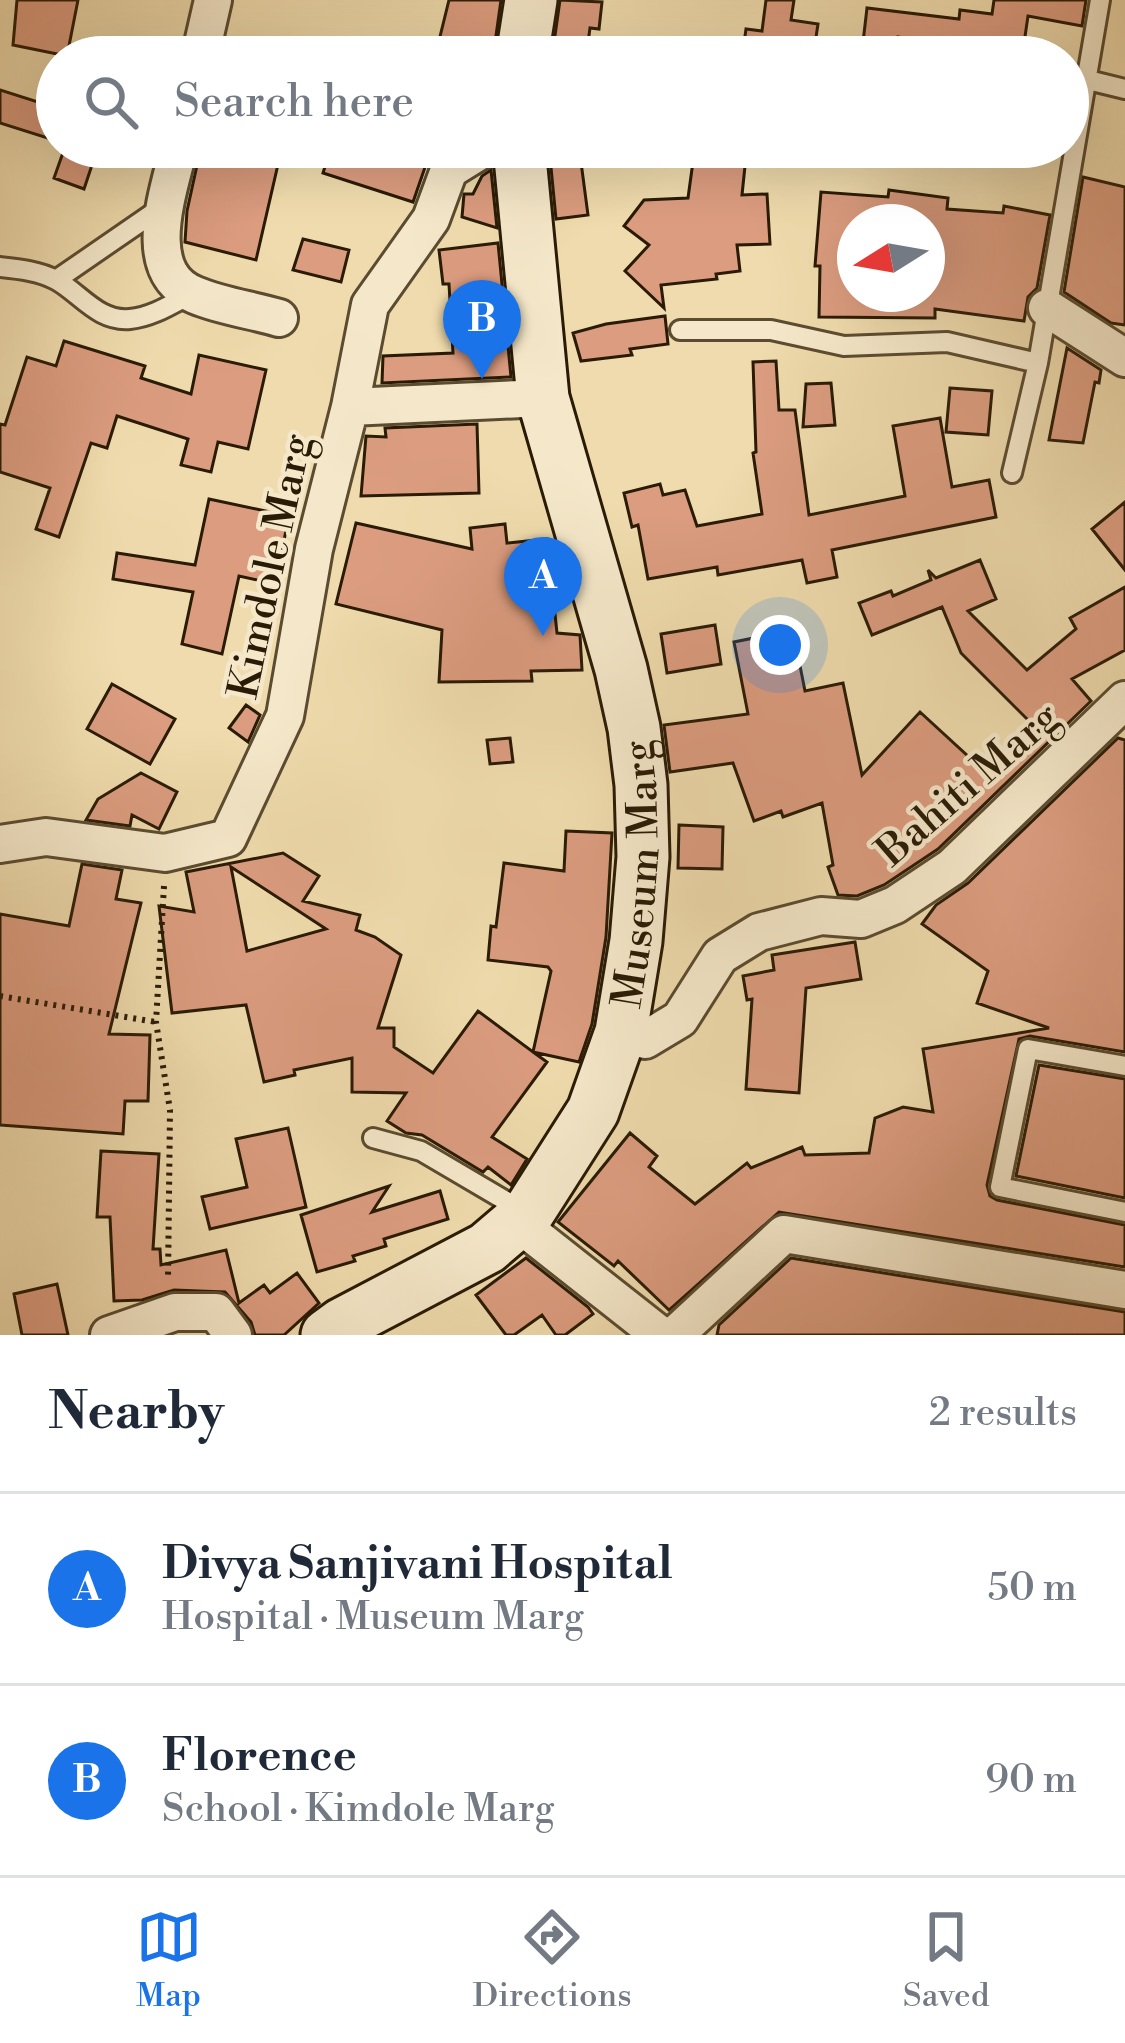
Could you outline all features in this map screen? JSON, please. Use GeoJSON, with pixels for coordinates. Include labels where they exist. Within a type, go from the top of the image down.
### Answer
{"type":"FeatureCollection","features":[{"type":"Feature","properties":{"kind":"main road"},"geometry":{"type":"LineString","coordinates":[[525,36],[531,0]]}},
{"type":"Feature","properties":{"kind":"main road","name":"Museum Marg"},"geometry":{"type":"LineString","coordinates":[[327,1335],[487,1248],[523,1218],[593,1111],[621,1032],[643,857],[641,785],[621,669],[543,398],[520,168]]}},
{"type":"Feature","properties":{"kind":"street"},"geometry":{"type":"LineString","coordinates":[[205,36],[213,0]]}},
{"type":"Feature","properties":{"kind":"street"},"geometry":{"type":"LineString","coordinates":[[174,168],[160,249],[170,277],[191,294],[279,318]]}},
{"type":"Feature","properties":{"kind":"street"},"geometry":{"type":"LineString","coordinates":[[350,407],[370,304],[431,219],[451,168]]}},
{"type":"Feature","properties":{"kind":"street"},"geometry":{"type":"LineString","coordinates":[[1048,308],[1125,358]]}},
{"type":"Feature","properties":{"kind":"street","name":"Kimdole Marg"},"geometry":{"type":"LineString","coordinates":[[0,844],[46,837],[165,853],[228,838],[285,716],[314,549],[350,407],[543,398]]}},
{"type":"Feature","properties":{"kind":"street","name":"Bahiti Marg"},"geometry":{"type":"LineString","coordinates":[[621,1032],[645,1040],[680,1019],[720,956],[759,932],[821,916],[861,919],[914,892],[982,842],[1125,700]]}},
{"type":"Feature","properties":{"kind":"street"},"geometry":{"type":"LineString","coordinates":[[523,1218],[660,1335]]}},
{"type":"Feature","properties":{"kind":"street"},"geometry":{"type":"LineString","coordinates":[[675,1335],[784,1234],[1125,1290]]}},
{"type":"Feature","properties":{"kind":"street"},"geometry":{"type":"LineString","coordinates":[[109,1335],[176,1312],[216,1312],[233,1335]]}},
{"type":"Feature","properties":{"kind":"lane"},"geometry":{"type":"LineString","coordinates":[[1089,73],[1100,0]]}},
{"type":"Feature","properties":{"kind":"lane"},"geometry":{"type":"LineString","coordinates":[[1089,80],[1125,89]]}},
{"type":"Feature","properties":{"kind":"lane"},"geometry":{"type":"LineString","coordinates":[[1012,473],[1038,363],[1073,168]]}},
{"type":"Feature","properties":{"kind":"lane"},"geometry":{"type":"LineString","coordinates":[[56,280],[166,204]]}},
{"type":"Feature","properties":{"kind":"lane"},"geometry":{"type":"LineString","coordinates":[[0,267],[25,269],[56,280],[93,309],[125,320],[151,314],[191,294]]}},
{"type":"Feature","properties":{"kind":"lane"},"geometry":{"type":"LineString","coordinates":[[680,330],[771,330],[844,346],[947,342],[1038,363]]}},
{"type":"Feature","properties":{"kind":"lane"},"geometry":{"type":"LineString","coordinates":[[1125,1066],[1028,1049],[1000,1187],[1125,1212]]}},
{"type":"Feature","properties":{"kind":"lane"},"geometry":{"type":"LineString","coordinates":[[373,1138],[422,1151],[523,1218]]}},
{"type":"Feature","properties":{"kind":"path"},"geometry":{"type":"LineString","coordinates":[[165,853],[156,1022],[170,1110],[167,1276],[176,1312]]}},
{"type":"Feature","properties":{"kind":"path"},"geometry":{"type":"LineString","coordinates":[[0,996],[156,1022]]}},
{"type":"Feature","properties":{"kind":"building"},"geometry":{"type":"Polygon","coordinates":[[[17,0],[78,0],[71,36],[36,36],[36,50],[13,45],[17,0]]]}},
{"type":"Feature","properties":{"kind":"building"},"geometry":{"type":"Polygon","coordinates":[[[449,0],[501,0],[496,36],[440,36],[449,0]]]}},
{"type":"Feature","properties":{"kind":"building"},"geometry":{"type":"Polygon","coordinates":[[[560,0],[602,2],[599,29],[590,28],[589,36],[555,36],[560,0]]]}},
{"type":"Feature","properties":{"kind":"building"},"geometry":{"type":"Polygon","coordinates":[[[766,0],[794,0],[791,20],[818,24],[816,36],[745,36],[746,29],[762,31],[766,0]]]}},
{"type":"Feature","properties":{"kind":"building"},"geometry":{"type":"Polygon","coordinates":[[[994,0],[1086,0],[1082,26],[1028,16],[1025,36],[864,36],[867,8],[959,19],[960,10],[992,14],[994,0]]]}},
{"type":"Feature","properties":{"kind":"building"},"geometry":{"type":"Polygon","coordinates":[[[0,90],[36,101],[36,134],[0,123],[0,90]]]}},
{"type":"Feature","properties":{"kind":"building"},"geometry":{"type":"Polygon","coordinates":[[[58,168],[91,168],[84,189],[54,178],[58,168]]]}},
{"type":"Feature","properties":{"kind":"building"},"geometry":{"type":"Polygon","coordinates":[[[196,168],[277,168],[256,260],[185,242],[196,168]]]}},
{"type":"Feature","properties":{"kind":"building"},"geometry":{"type":"Polygon","coordinates":[[[325,168],[425,168],[413,202],[323,173],[325,168]]]}},
{"type":"Feature","properties":{"kind":"building"},"geometry":{"type":"Polygon","coordinates":[[[551,168],[582,168],[588,215],[556,219],[551,168]]]}},
{"type":"Feature","properties":{"kind":"building"},"geometry":{"type":"Polygon","coordinates":[[[692,168],[745,168],[742,195],[767,194],[770,244],[737,245],[740,271],[716,274],[717,279],[661,285],[664,308],[625,271],[649,245],[624,226],[644,200],[688,198],[692,168]]]}},
{"type":"Feature","properties":{"kind":"building"},"geometry":{"type":"Polygon","coordinates":[[[491,170],[497,228],[462,217],[464,194],[473,194],[491,170]]]}},
{"type":"Feature","properties":{"kind":"building"},"geometry":{"type":"Polygon","coordinates":[[[1083,177],[1125,187],[1125,325],[1111,323],[1064,292],[1083,177]]]}},
{"type":"Feature","properties":{"kind":"building"},"geometry":{"type":"Polygon","coordinates":[[[889,190],[948,198],[947,209],[1003,213],[1004,206],[1050,215],[1037,288],[1028,297],[1024,321],[945,310],[945,204],[837,204],[837,312],[935,312],[935,318],[819,317],[820,266],[815,266],[821,192],[888,197],[889,190]]]}},
{"type":"Feature","properties":{"kind":"building"},"geometry":{"type":"Polygon","coordinates":[[[303,239],[349,250],[341,282],[293,270],[303,239]]]}},
{"type":"Feature","properties":{"kind":"building"},"geometry":{"type":"Polygon","coordinates":[[[498,243],[511,377],[382,383],[383,356],[453,353],[449,284],[443,284],[439,250],[498,243]]]}},
{"type":"Feature","properties":{"kind":"building"},"geometry":{"type":"Polygon","coordinates":[[[665,316],[668,344],[630,349],[632,355],[581,361],[573,333],[665,316]]]}},
{"type":"Feature","properties":{"kind":"building"},"geometry":{"type":"Polygon","coordinates":[[[64,341],[145,366],[141,378],[191,394],[199,355],[266,370],[248,449],[218,442],[211,472],[181,465],[188,439],[117,416],[107,448],[91,443],[59,537],[36,529],[50,488],[0,472],[0,424],[5,425],[27,357],[56,366],[64,341]]]}},
{"type":"Feature","properties":{"kind":"building"},"geometry":{"type":"Polygon","coordinates":[[[1067,348],[1101,370],[1083,443],[1049,440],[1067,348]]]}},
{"type":"Feature","properties":{"kind":"building"},"geometry":{"type":"Polygon","coordinates":[[[776,361],[779,410],[795,410],[809,515],[905,496],[893,426],[940,418],[952,487],[989,480],[996,517],[832,550],[837,577],[807,583],[802,560],[718,575],[717,567],[648,579],[638,525],[632,527],[624,493],[660,484],[663,495],[685,490],[697,526],[762,514],[753,453],[753,362],[776,361]]]}},
{"type":"Feature","properties":{"kind":"building"},"geometry":{"type":"Polygon","coordinates":[[[831,383],[835,425],[803,427],[806,384],[831,383]]]}},
{"type":"Feature","properties":{"kind":"building"},"geometry":{"type":"Polygon","coordinates":[[[950,388],[992,391],[988,435],[946,432],[950,388]]]}},
{"type":"Feature","properties":{"kind":"building"},"geometry":{"type":"Polygon","coordinates":[[[477,424],[479,493],[361,496],[366,436],[386,437],[385,428],[477,424]]]}},
{"type":"Feature","properties":{"kind":"building"},"geometry":{"type":"Polygon","coordinates":[[[209,499],[289,516],[275,584],[239,576],[222,654],[182,644],[193,592],[113,579],[117,553],[195,565],[209,499]]]}},
{"type":"Feature","properties":{"kind":"building"},"geometry":{"type":"Polygon","coordinates":[[[1125,502],[1125,570],[1092,529],[1125,502]]]}},
{"type":"Feature","properties":{"kind":"building"},"geometry":{"type":"Polygon","coordinates":[[[356,523],[472,549],[470,528],[505,524],[507,543],[547,539],[557,633],[580,635],[582,670],[531,671],[532,681],[439,682],[442,630],[336,604],[356,523]]]}},
{"type":"Feature","properties":{"kind":"building"},"geometry":{"type":"Polygon","coordinates":[[[980,560],[996,599],[968,611],[1027,670],[1076,629],[1070,618],[1125,587],[1125,650],[1072,679],[1091,701],[938,849],[884,885],[857,896],[838,895],[828,867],[833,865],[822,803],[754,821],[733,763],[670,772],[664,725],[748,714],[734,642],[793,630],[805,691],[843,683],[862,775],[920,712],[994,780],[1041,733],[961,653],[942,607],[872,635],[859,603],[891,591],[893,596],[931,580],[928,570],[936,578],[980,560]]]}},
{"type":"Feature","properties":{"kind":"building"},"geometry":{"type":"Polygon","coordinates":[[[715,625],[721,664],[667,673],[661,634],[715,625]]]}},
{"type":"Feature","properties":{"kind":"building"},"geometry":{"type":"Polygon","coordinates":[[[112,684],[175,719],[150,764],[87,729],[112,684]]]}},
{"type":"Feature","properties":{"kind":"building"},"geometry":{"type":"Polygon","coordinates":[[[246,705],[260,715],[248,742],[229,728],[246,705]]]}},
{"type":"Feature","properties":{"kind":"building"},"geometry":{"type":"Polygon","coordinates":[[[510,738],[513,762],[490,764],[487,740],[510,738]]]}},
{"type":"Feature","properties":{"kind":"building"},"geometry":{"type":"Polygon","coordinates":[[[1118,738],[1125,740],[1125,1052],[1030,1036],[1019,1039],[987,1185],[990,1196],[997,1200],[1125,1225],[1125,1267],[779,1212],[669,1310],[618,1261],[614,1266],[558,1222],[630,1133],[657,1156],[649,1167],[695,1204],[747,1163],[751,1168],[802,1147],[805,1155],[869,1153],[875,1118],[903,1107],[933,1112],[923,1049],[1049,1028],[977,1003],[988,971],[922,924],[936,905],[968,883],[1118,738]]]}},
{"type":"Feature","properties":{"kind":"building"},"geometry":{"type":"Polygon","coordinates":[[[141,773],[177,792],[159,829],[132,815],[130,826],[86,820],[98,799],[141,773]]]}},
{"type":"Feature","properties":{"kind":"building"},"geometry":{"type":"Polygon","coordinates":[[[679,825],[723,827],[722,869],[678,868],[679,825]]]}},
{"type":"Feature","properties":{"kind":"building"},"geometry":{"type":"Polygon","coordinates":[[[566,831],[612,833],[606,937],[592,1024],[579,1062],[533,1052],[551,971],[488,960],[491,926],[496,927],[504,863],[564,871],[566,831]]]}},
{"type":"Feature","properties":{"kind":"building"},"geometry":{"type":"Polygon","coordinates":[[[283,853],[319,876],[303,901],[360,915],[356,930],[401,955],[378,1028],[394,1028],[394,1047],[433,1073],[478,1011],[547,1062],[492,1137],[527,1159],[511,1185],[488,1167],[483,1172],[422,1135],[406,1133],[387,1121],[406,1093],[352,1092],[352,1058],[294,1070],[295,1075],[264,1082],[246,1005],[172,1013],[159,906],[194,912],[186,872],[283,853]],[[231,867],[247,951],[326,929],[231,867]]]}},
{"type":"Feature","properties":{"kind":"building"},"geometry":{"type":"Polygon","coordinates":[[[82,864],[122,870],[116,899],[141,903],[109,1034],[150,1035],[148,1101],[125,1101],[123,1134],[0,1125],[0,914],[69,926],[82,864]]]}},
{"type":"Feature","properties":{"kind":"building"},"geometry":{"type":"Polygon","coordinates":[[[855,942],[861,979],[806,988],[799,1093],[746,1089],[752,999],[747,1000],[743,976],[774,970],[772,955],[855,942]]]}},
{"type":"Feature","properties":{"kind":"building"},"geometry":{"type":"Polygon","coordinates":[[[1039,1065],[1125,1079],[1125,1198],[1016,1176],[1039,1065]]]}},
{"type":"Feature","properties":{"kind":"building"},"geometry":{"type":"Polygon","coordinates":[[[288,1128],[306,1207],[210,1229],[202,1197],[247,1187],[236,1139],[288,1128]]]}},
{"type":"Feature","properties":{"kind":"building"},"geometry":{"type":"Polygon","coordinates":[[[101,1151],[159,1154],[153,1249],[160,1249],[161,1265],[226,1250],[239,1303],[264,1285],[270,1293],[297,1273],[319,1303],[284,1335],[255,1335],[251,1322],[225,1292],[174,1290],[142,1300],[114,1301],[110,1217],[97,1217],[101,1151]]]}},
{"type":"Feature","properties":{"kind":"building"},"geometry":{"type":"Polygon","coordinates":[[[389,1186],[372,1212],[440,1191],[448,1219],[384,1239],[386,1246],[317,1272],[301,1215],[389,1186]]]}},
{"type":"Feature","properties":{"kind":"building"},"geometry":{"type":"Polygon","coordinates":[[[526,1258],[593,1314],[565,1335],[556,1335],[542,1315],[514,1335],[506,1335],[476,1295],[526,1258]]]}},
{"type":"Feature","properties":{"kind":"building"},"geometry":{"type":"Polygon","coordinates":[[[791,1258],[1125,1312],[1125,1335],[717,1335],[719,1325],[791,1258]]]}},
{"type":"Feature","properties":{"kind":"building"},"geometry":{"type":"Polygon","coordinates":[[[57,1284],[68,1335],[22,1335],[14,1294],[57,1284]]]}},
{"type":"Feature","properties":{"kind":"place","name":"Florence"},"geometry":{"type":"Point","coordinates":[482,379]}},
{"type":"Feature","properties":{"kind":"place","name":"Divya Sanjivani Hospital"},"geometry":{"type":"Point","coordinates":[543,636]}}]}
